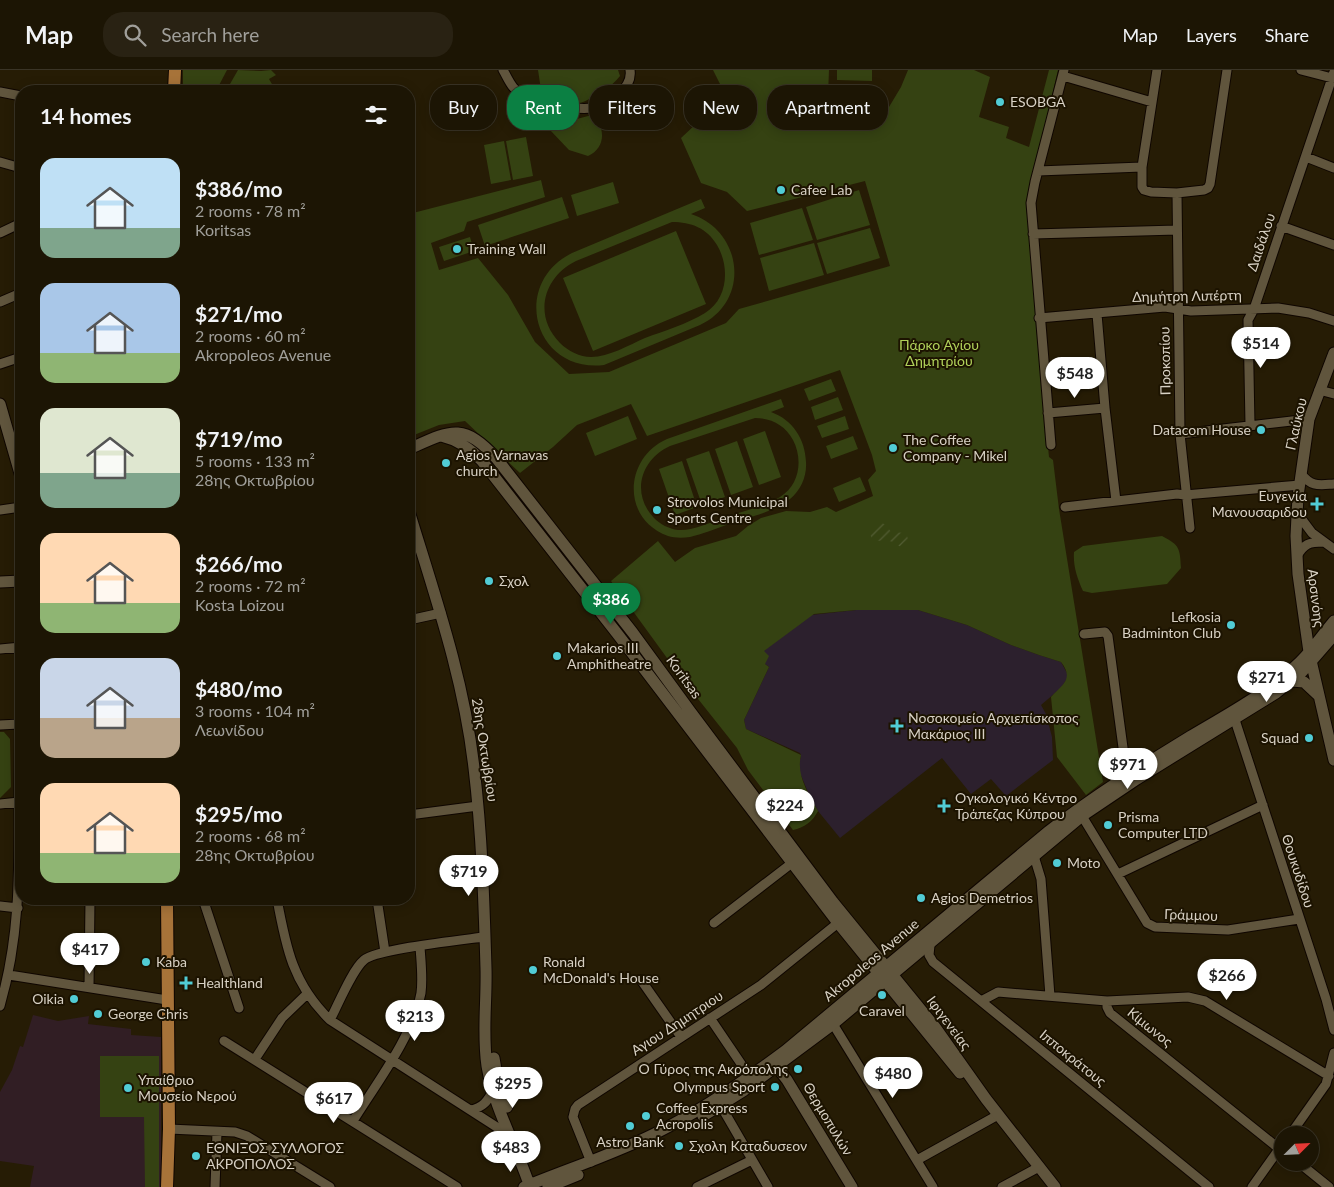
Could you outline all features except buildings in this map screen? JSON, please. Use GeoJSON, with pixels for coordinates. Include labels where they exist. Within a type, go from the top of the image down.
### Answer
{"type":"FeatureCollection","features":[{"type":"Feature","properties":{"kind":"main road"},"geometry":{"type":"LineString","coordinates":[[174,85],[175,70]]}},
{"type":"Feature","properties":{"kind":"main road"},"geometry":{"type":"LineString","coordinates":[[166,905],[169,1130],[167,1187]]}},
{"type":"Feature","properties":{"kind":"street"},"geometry":{"type":"LineString","coordinates":[[504,70],[512,86],[522,94],[535,100],[567,106],[595,108],[609,101],[626,88],[631,76],[630,70]]}},
{"type":"Feature","properties":{"kind":"street"},"geometry":{"type":"LineString","coordinates":[[1157,70],[1141,182],[1144,190],[1177,193],[1199,191],[1208,188],[1211,179],[1227,70]]}},
{"type":"Feature","properties":{"kind":"street"},"geometry":{"type":"LineString","coordinates":[[1301,70],[1333,75]]}},
{"type":"Feature","properties":{"kind":"street"},"geometry":{"type":"LineString","coordinates":[[1051,445],[1031,203],[1064,73],[1152,102]]}},
{"type":"Feature","properties":{"kind":"street","name":"Δαιδάλου"},"geometry":{"type":"LineString","coordinates":[[1250,425],[1248,320],[1254,309],[1281,226],[1331,89],[1333,75]]}},
{"type":"Feature","properties":{"kind":"street"},"geometry":{"type":"LineString","coordinates":[[0,92],[15,95]]}},
{"type":"Feature","properties":{"kind":"street"},"geometry":{"type":"LineString","coordinates":[[1306,157],[1334,168]]}},
{"type":"Feature","properties":{"kind":"street"},"geometry":{"type":"LineString","coordinates":[[0,162],[15,166]]}},
{"type":"Feature","properties":{"kind":"street"},"geometry":{"type":"LineString","coordinates":[[1038,171],[1142,166]]}},
{"type":"Feature","properties":{"kind":"street","name":"Προκοπίου"},"geometry":{"type":"LineString","coordinates":[[1177,193],[1180,434],[1190,528]]}},
{"type":"Feature","properties":{"kind":"street"},"geometry":{"type":"LineString","coordinates":[[0,233],[15,226]]}},
{"type":"Feature","properties":{"kind":"street"},"geometry":{"type":"LineString","coordinates":[[1281,226],[1334,244]]}},
{"type":"Feature","properties":{"kind":"street"},"geometry":{"type":"LineString","coordinates":[[1033,234],[1177,230]]}},
{"type":"Feature","properties":{"kind":"street"},"geometry":{"type":"LineString","coordinates":[[0,302],[15,296]]}},
{"type":"Feature","properties":{"kind":"street","name":"Δημήτρη Λιπέρτη"},"geometry":{"type":"LineString","coordinates":[[1040,318],[1165,307],[1191,311],[1289,309],[1334,321]]}},
{"type":"Feature","properties":{"kind":"street"},"geometry":{"type":"LineString","coordinates":[[1097,314],[1104,408],[1116,501]]}},
{"type":"Feature","properties":{"kind":"street","name":"Γλαύκου"},"geometry":{"type":"LineString","coordinates":[[1297,513],[1309,419],[1334,353]]}},
{"type":"Feature","properties":{"kind":"street"},"geometry":{"type":"LineString","coordinates":[[0,364],[15,359]]}},
{"type":"Feature","properties":{"kind":"street"},"geometry":{"type":"LineString","coordinates":[[1319,390],[1334,394]]}},
{"type":"Feature","properties":{"kind":"street"},"geometry":{"type":"LineString","coordinates":[[0,404],[15,456]]}},
{"type":"Feature","properties":{"kind":"street"},"geometry":{"type":"LineString","coordinates":[[1048,413],[1104,408]]}},
{"type":"Feature","properties":{"kind":"street"},"geometry":{"type":"LineString","coordinates":[[1180,434],[1309,419]]}},
{"type":"Feature","properties":{"kind":"street","name":"Koritsas"},"geometry":{"type":"LineString","coordinates":[[415,446],[439,435],[457,432],[472,436],[497,459],[633,632],[885,974]]}},
{"type":"Feature","properties":{"kind":"street","name":"Koritsas"},"geometry":{"type":"LineString","coordinates":[[439,435],[460,442],[482,461],[699,747],[838,924],[885,974]]}},
{"type":"Feature","properties":{"kind":"street"},"geometry":{"type":"LineString","coordinates":[[1065,507],[1177,494],[1185,495],[1311,484],[1320,485]]}},
{"type":"Feature","properties":{"kind":"street"},"geometry":{"type":"LineString","coordinates":[[1300,485],[1334,484]]}},
{"type":"Feature","properties":{"kind":"street"},"geometry":{"type":"LineString","coordinates":[[0,510],[15,508]]}},
{"type":"Feature","properties":{"kind":"street"},"geometry":{"type":"LineString","coordinates":[[1297,513],[1306,527],[1334,549]]}},
{"type":"Feature","properties":{"kind":"street"},"geometry":{"type":"LineString","coordinates":[[1297,513],[1297,556]]}},
{"type":"Feature","properties":{"kind":"street","name":"28ης Οκτωβρίου"},"geometry":{"type":"LineString","coordinates":[[415,530],[441,614],[463,702],[474,765],[478,806],[486,1000],[496,1068],[516,1134],[518,1152],[528,1186]]}},
{"type":"Feature","properties":{"kind":"street"},"geometry":{"type":"LineString","coordinates":[[1297,556],[1307,543],[1323,542]]}},
{"type":"Feature","properties":{"kind":"street","name":"Αρσινόης"},"geometry":{"type":"LineString","coordinates":[[1297,556],[1304,623],[1310,658],[1330,734],[1334,760]]}},
{"type":"Feature","properties":{"kind":"street"},"geometry":{"type":"LineString","coordinates":[[0,582],[15,581]]}},
{"type":"Feature","properties":{"kind":"street"},"geometry":{"type":"LineString","coordinates":[[415,619],[441,614]]}},
{"type":"Feature","properties":{"kind":"street"},"geometry":{"type":"LineString","coordinates":[[1310,658],[1330,633],[1334,621]]}},
{"type":"Feature","properties":{"kind":"street"},"geometry":{"type":"LineString","coordinates":[[1304,623],[1314,631],[1330,633]]}},
{"type":"Feature","properties":{"kind":"street"},"geometry":{"type":"LineString","coordinates":[[1084,634],[1105,632],[1108,636],[1119,695],[1124,755],[1132,772]]}},
{"type":"Feature","properties":{"kind":"street"},"geometry":{"type":"LineString","coordinates":[[0,649],[15,648]]}},
{"type":"Feature","properties":{"kind":"street","name":"Akropoleos Avenue"},"geometry":{"type":"LineString","coordinates":[[528,1186],[591,1162],[663,1130],[693,1114],[750,1077],[885,974],[930,945],[1082,816],[1137,779],[1269,698],[1292,681],[1310,658]]}},
{"type":"Feature","properties":{"kind":"street","name":"Akropoleos Avenue"},"geometry":{"type":"LineString","coordinates":[[548,1187],[648,1144],[721,1106],[777,1067],[833,1024],[885,974],[1049,831],[1082,805],[1230,712],[1310,658]]}},
{"type":"Feature","properties":{"kind":"street"},"geometry":{"type":"LineString","coordinates":[[1292,681],[1304,682],[1319,696]]}},
{"type":"Feature","properties":{"kind":"street","name":"Θουκυδίδου"},"geometry":{"type":"LineString","coordinates":[[1235,720],[1332,1015],[1334,1030]]}},
{"type":"Feature","properties":{"kind":"street"},"geometry":{"type":"LineString","coordinates":[[0,725],[15,724]]}},
{"type":"Feature","properties":{"kind":"street"},"geometry":{"type":"LineString","coordinates":[[0,804],[15,802]]}},
{"type":"Feature","properties":{"kind":"street"},"geometry":{"type":"LineString","coordinates":[[1118,874],[1263,805]]}},
{"type":"Feature","properties":{"kind":"street"},"geometry":{"type":"LineString","coordinates":[[415,814],[478,806]]}},
{"type":"Feature","properties":{"kind":"street","name":"Γράμμου"},"geometry":{"type":"LineString","coordinates":[[1082,816],[1147,923],[1155,927],[1228,930],[1299,919]]}},
{"type":"Feature","properties":{"kind":"street"},"geometry":{"type":"LineString","coordinates":[[1034,856],[1041,879],[1050,996]]}},
{"type":"Feature","properties":{"kind":"street"},"geometry":{"type":"LineString","coordinates":[[714,923],[792,863]]}},
{"type":"Feature","properties":{"kind":"street"},"geometry":{"type":"LineString","coordinates":[[0,1006],[9,976],[18,905]]}},
{"type":"Feature","properties":{"kind":"street"},"geometry":{"type":"LineString","coordinates":[[89,987],[91,965],[90,905]]}},
{"type":"Feature","properties":{"kind":"street"},"geometry":{"type":"LineString","coordinates":[[205,905],[239,1008]]}},
{"type":"Feature","properties":{"kind":"street"},"geometry":{"type":"LineString","coordinates":[[278,905],[288,952],[307,994],[330,1020],[509,1136]]}},
{"type":"Feature","properties":{"kind":"street"},"geometry":{"type":"LineString","coordinates":[[378,905],[385,952]]}},
{"type":"Feature","properties":{"kind":"street"},"geometry":{"type":"LineString","coordinates":[[0,906],[18,908]]}},
{"type":"Feature","properties":{"kind":"street","name":"Αγιου Δημητριου"},"geometry":{"type":"LineString","coordinates":[[591,1162],[574,1121],[575,1108],[581,1101],[760,985],[838,924]]}},
{"type":"Feature","properties":{"kind":"street"},"geometry":{"type":"LineString","coordinates":[[330,1020],[358,966],[369,956],[484,937]]}},
{"type":"Feature","properties":{"kind":"street","name":"Ιπποκράτους"},"geometry":{"type":"LineString","coordinates":[[930,945],[929,955],[933,962],[1209,1187]]}},
{"type":"Feature","properties":{"kind":"street"},"geometry":{"type":"LineString","coordinates":[[353,1121],[391,1061],[408,1029],[421,993],[420,947]]}},
{"type":"Feature","properties":{"kind":"street","name":"Ιφιγενείας"},"geometry":{"type":"LineString","coordinates":[[885,974],[952,1063],[986,1099],[1056,1187]]}},
{"type":"Feature","properties":{"kind":"street"},"geometry":{"type":"LineString","coordinates":[[9,976],[167,1000]]}},
{"type":"Feature","properties":{"kind":"street"},"geometry":{"type":"LineString","coordinates":[[642,980],[680,1037]]}},
{"type":"Feature","properties":{"kind":"street"},"geometry":{"type":"LineString","coordinates":[[981,1001],[998,992],[1107,1001],[1174,997],[1196,998],[1205,1001],[1329,1076]]}},
{"type":"Feature","properties":{"kind":"street"},"geometry":{"type":"LineString","coordinates":[[255,1059],[282,1018],[307,994]]}},
{"type":"Feature","properties":{"kind":"street","name":"28ης Οκτωβρίου"},"geometry":{"type":"LineString","coordinates":[[486,1000],[484,1012],[485,1048],[493,1091],[509,1136],[518,1152]]}},
{"type":"Feature","properties":{"kind":"street","name":"Κίμωνος"},"geometry":{"type":"LineString","coordinates":[[1107,1001],[1110,1013],[1274,1142]]}},
{"type":"Feature","properties":{"kind":"street"},"geometry":{"type":"LineString","coordinates":[[710,1018],[750,1077]]}},
{"type":"Feature","properties":{"kind":"street"},"geometry":{"type":"LineString","coordinates":[[833,1024],[933,1187]]}},
{"type":"Feature","properties":{"kind":"street"},"geometry":{"type":"LineString","coordinates":[[224,1041],[456,1187]]}},
{"type":"Feature","properties":{"kind":"street"},"geometry":{"type":"LineString","coordinates":[[1296,1126],[1321,1092],[1329,1076],[1334,1053]]}},
{"type":"Feature","properties":{"kind":"street","name":"Θερμοπυλών"},"geometry":{"type":"LineString","coordinates":[[777,1067],[787,1080],[852,1187]]}},
{"type":"Feature","properties":{"kind":"street"},"geometry":{"type":"LineString","coordinates":[[471,1110],[480,1108],[487,1103],[493,1091]]}},
{"type":"Feature","properties":{"kind":"street"},"geometry":{"type":"LineString","coordinates":[[721,1106],[768,1187]]}},
{"type":"Feature","properties":{"kind":"street"},"geometry":{"type":"LineString","coordinates":[[917,1160],[998,1115]]}},
{"type":"Feature","properties":{"kind":"street"},"geometry":{"type":"LineString","coordinates":[[169,1130],[235,1132],[247,1136],[330,1187]]}},
{"type":"Feature","properties":{"kind":"street"},"geometry":{"type":"LineString","coordinates":[[215,1187],[216,1132]]}},
{"type":"Feature","properties":{"kind":"street"},"geometry":{"type":"LineString","coordinates":[[1252,1187],[1274,1158]]}},
{"type":"Feature","properties":{"kind":"street"},"geometry":{"type":"LineString","coordinates":[[697,1187],[752,1160]]}},
{"type":"Feature","properties":{"kind":"street"},"geometry":{"type":"LineString","coordinates":[[1002,1187],[1039,1167]]}},
{"type":"Feature","properties":{"kind":"street"},"geometry":{"type":"LineString","coordinates":[[1309,1171],[1329,1187]]}},
{"type":"Feature","properties":{"kind":"shaded area","name":"Νοσοκομείο Αρχιεπίσκοπος Μακάριος ΙΙΙ"},"geometry":{"type":"Polygon","coordinates":[[[856,610],[918,610],[967,625],[1011,645],[1061,662],[1067,673],[1067,679],[1061,688],[1041,705],[1046,714],[1052,737],[1053,760],[1006,796],[991,779],[971,794],[942,758],[840,838],[818,811],[810,797],[800,773],[800,753],[746,729],[744,720],[769,667],[765,664],[763,651],[811,615],[856,610]]]}},
{"type":"Feature","properties":{"kind":"shaded area"},"geometry":{"type":"Polygon","coordinates":[[[33,1015],[58,1021],[89,1016],[88,1024],[131,1029],[131,1035],[161,1037],[161,1187],[30,1187],[34,1166],[0,1161],[0,1092],[12,1070],[20,1046],[23,1047],[33,1015]]]}},
{"type":"Feature","properties":{"kind":"green space"},"geometry":{"type":"Polygon","coordinates":[[[183,70],[227,70],[219,85],[183,85],[183,70]]]}},
{"type":"Feature","properties":{"kind":"green space"},"geometry":{"type":"Polygon","coordinates":[[[238,70],[271,70],[276,75],[269,79],[272,85],[229,85],[238,70]]]}},
{"type":"Feature","properties":{"kind":"green space"},"geometry":{"type":"Polygon","coordinates":[[[538,70],[618,70],[620,76],[611,85],[589,85],[589,99],[579,104],[579,85],[540,85],[538,70]]]}},
{"type":"Feature","properties":{"kind":"green space","name":"Πάρκο Αγίου Δημητρίου"},"geometry":{"type":"Polygon","coordinates":[[[713,70],[829,70],[828,85],[767,85],[767,130],[888,130],[888,109],[901,87],[908,70],[974,70],[990,77],[979,117],[1009,127],[1006,138],[1029,147],[1049,70],[1058,70],[1026,206],[1035,277],[1036,325],[1049,457],[1053,460],[1059,509],[1103,782],[1086,795],[1057,757],[1051,697],[1063,685],[1067,677],[1061,662],[1011,645],[967,625],[918,610],[856,610],[814,614],[764,651],[769,656],[765,664],[769,667],[744,720],[746,729],[801,755],[800,770],[802,777],[818,811],[808,824],[793,830],[748,770],[737,748],[683,680],[611,581],[658,541],[675,562],[695,548],[736,536],[761,518],[786,511],[810,512],[827,507],[836,512],[873,496],[868,480],[876,471],[872,455],[840,370],[647,436],[631,404],[577,425],[520,473],[465,421],[439,425],[415,435],[415,212],[541,180],[545,197],[467,222],[464,231],[431,243],[439,270],[478,258],[508,295],[535,342],[569,374],[609,372],[726,323],[739,309],[890,266],[865,181],[747,211],[727,192],[701,183],[681,138],[690,130],[757,130],[757,85],[720,85],[713,70]]]}},
{"type":"Feature","properties":{"kind":"green space"},"geometry":{"type":"Polygon","coordinates":[[[837,70],[872,70],[872,81],[837,80],[837,70]]]}},
{"type":"Feature","properties":{"kind":"green space"},"geometry":{"type":"Polygon","coordinates":[[[589,116],[589,130],[602,131],[601,143],[588,156],[569,150],[550,130],[579,130],[579,118],[589,116]]]}},
{"type":"Feature","properties":{"kind":"green space"},"geometry":{"type":"Polygon","coordinates":[[[526,137],[533,176],[513,180],[506,141],[526,137]]]}},
{"type":"Feature","properties":{"kind":"green space"},"geometry":{"type":"Polygon","coordinates":[[[504,141],[511,180],[491,184],[484,145],[504,141]]]}},
{"type":"Feature","properties":{"kind":"green space"},"geometry":{"type":"Polygon","coordinates":[[[613,182],[619,203],[577,216],[571,195],[613,182]]]}},
{"type":"Feature","properties":{"kind":"green space"},"geometry":{"type":"Polygon","coordinates":[[[859,190],[870,225],[817,240],[806,207],[859,190]]]}},
{"type":"Feature","properties":{"kind":"green space"},"geometry":{"type":"Polygon","coordinates":[[[562,197],[569,218],[485,246],[478,225],[562,197]]]}},
{"type":"Feature","properties":{"kind":"green space"},"geometry":{"type":"Polygon","coordinates":[[[701,199],[705,208],[691,214],[708,223],[722,235],[730,250],[734,267],[733,284],[727,300],[716,314],[700,325],[604,365],[580,364],[561,355],[547,341],[538,324],[536,304],[541,285],[553,267],[572,253],[701,199]],[[672,222],[576,261],[556,277],[549,287],[544,309],[546,321],[560,343],[578,355],[591,357],[605,355],[691,321],[713,307],[722,291],[724,282],[725,272],[721,254],[713,239],[703,230],[679,222],[672,222]]]}},
{"type":"Feature","properties":{"kind":"green space"},"geometry":{"type":"Polygon","coordinates":[[[802,208],[813,240],[759,255],[750,223],[802,208]]]}},
{"type":"Feature","properties":{"kind":"green space"},"geometry":{"type":"Polygon","coordinates":[[[870,228],[880,258],[827,274],[817,243],[870,228]]]}},
{"type":"Feature","properties":{"kind":"green space"},"geometry":{"type":"Polygon","coordinates":[[[676,231],[706,304],[593,351],[563,278],[676,231]]]}},
{"type":"Feature","properties":{"kind":"green space","name":"Training Wall"},"geometry":{"type":"Polygon","coordinates":[[[470,237],[474,251],[444,261],[439,247],[470,237]]]}},
{"type":"Feature","properties":{"kind":"green space"},"geometry":{"type":"Polygon","coordinates":[[[814,243],[824,275],[769,291],[760,258],[814,243]]]}},
{"type":"Feature","properties":{"kind":"green space"},"geometry":{"type":"Polygon","coordinates":[[[831,379],[836,391],[809,401],[804,389],[831,379]]]}},
{"type":"Feature","properties":{"kind":"green space"},"geometry":{"type":"Polygon","coordinates":[[[838,397],[843,410],[815,420],[811,407],[838,397]]]}},
{"type":"Feature","properties":{"kind":"green space"},"geometry":{"type":"Polygon","coordinates":[[[781,399],[784,407],[771,412],[786,420],[800,438],[806,462],[804,477],[794,495],[776,508],[690,537],[668,536],[653,528],[642,516],[636,503],[634,488],[636,474],[642,460],[653,448],[667,439],[781,399]],[[755,418],[670,446],[660,452],[646,469],[642,478],[641,488],[647,509],[654,518],[671,529],[690,529],[760,506],[787,492],[796,479],[798,471],[799,463],[796,447],[790,435],[782,426],[761,418],[755,418]]]}},
{"type":"Feature","properties":{"kind":"green space"},"geometry":{"type":"Polygon","coordinates":[[[628,416],[637,439],[595,456],[586,433],[628,416]]]}},
{"type":"Feature","properties":{"kind":"green space"},"geometry":{"type":"Polygon","coordinates":[[[845,416],[849,429],[822,438],[817,426],[845,416]]]}},
{"type":"Feature","properties":{"kind":"green space"},"geometry":{"type":"Polygon","coordinates":[[[765,431],[781,477],[759,485],[743,439],[765,431]]]}},
{"type":"Feature","properties":{"kind":"green space"},"geometry":{"type":"Polygon","coordinates":[[[853,436],[858,449],[831,459],[826,446],[853,436]]]}},
{"type":"Feature","properties":{"kind":"green space"},"geometry":{"type":"Polygon","coordinates":[[[737,441],[753,487],[731,495],[715,449],[737,441]]]}},
{"type":"Feature","properties":{"kind":"green space"},"geometry":{"type":"Polygon","coordinates":[[[709,451],[725,497],[702,505],[686,459],[709,451]]]}},
{"type":"Feature","properties":{"kind":"green space"},"geometry":{"type":"Polygon","coordinates":[[[682,461],[697,507],[675,515],[659,469],[682,461]]]}},
{"type":"Feature","properties":{"kind":"green space"},"geometry":{"type":"Polygon","coordinates":[[[860,477],[866,491],[839,502],[833,488],[860,477]]]}},
{"type":"Feature","properties":{"kind":"green space"},"geometry":{"type":"Polygon","coordinates":[[[882,523],[891,532],[906,533],[909,542],[905,547],[885,540],[877,541],[872,539],[870,534],[872,527],[882,523]]]}},
{"type":"Feature","properties":{"kind":"green space"},"geometry":{"type":"Polygon","coordinates":[[[1162,536],[1176,545],[1180,556],[1181,568],[1167,584],[1092,593],[1083,591],[1076,572],[1074,552],[1083,546],[1162,536]]]}},
{"type":"Feature","properties":{"kind":"green space"},"geometry":{"type":"Polygon","coordinates":[[[0,732],[4,732],[10,739],[11,787],[0,798],[0,732]]]}},
{"type":"Feature","properties":{"kind":"green space"},"geometry":{"type":"Polygon","coordinates":[[[100,1056],[159,1056],[159,1187],[145,1187],[144,1117],[100,1117],[100,1056]]]}},
{"type":"Feature","properties":{"kind":"place","name":"ESOBGA"},"geometry":{"type":"Point","coordinates":[1000,102]}},
{"type":"Feature","properties":{"kind":"place","name":"Cafee Lab"},"geometry":{"type":"Point","coordinates":[781,190]}},
{"type":"Feature","properties":{"kind":"place","name":"Training Wall"},"geometry":{"type":"Point","coordinates":[457,249]}},
{"type":"Feature","properties":{"kind":"place","name":"Datacom House"},"geometry":{"type":"Point","coordinates":[1261,430]}},
{"type":"Feature","properties":{"kind":"place","name":"The Coffee Company - Mikel"},"geometry":{"type":"Point","coordinates":[893,448]}},
{"type":"Feature","properties":{"kind":"place","name":"Agios Varnavas church"},"geometry":{"type":"Point","coordinates":[446,463]}},
{"type":"Feature","properties":{"kind":"place","name":"Ευγενία Μανουσαριδου"},"geometry":{"type":"Point","coordinates":[1317,504]}},
{"type":"Feature","properties":{"kind":"place","name":"Strovolos Municipal Sports Centre"},"geometry":{"type":"Point","coordinates":[657,510]}},
{"type":"Feature","properties":{"kind":"place","name":"Σχολ"},"geometry":{"type":"Point","coordinates":[489,581]}},
{"type":"Feature","properties":{"kind":"place","name":"Lefkosia Badminton Club"},"geometry":{"type":"Point","coordinates":[1231,625]}},
{"type":"Feature","properties":{"kind":"place","name":"Makarios III Amphitheatre"},"geometry":{"type":"Point","coordinates":[557,656]}},
{"type":"Feature","properties":{"kind":"place","name":"Νοσοκομείο Αρχιεπίσκοπος Μακάριος ΙΙΙ"},"geometry":{"type":"Point","coordinates":[897,726]}},
{"type":"Feature","properties":{"kind":"place","name":"Squad"},"geometry":{"type":"Point","coordinates":[1309,738]}},
{"type":"Feature","properties":{"kind":"place","name":"Ογκολογικό Κέντρο Τράπεζας Κύπρου"},"geometry":{"type":"Point","coordinates":[944,806]}},
{"type":"Feature","properties":{"kind":"place","name":"Prisma Computer LTD"},"geometry":{"type":"Point","coordinates":[1108,825]}},
{"type":"Feature","properties":{"kind":"place","name":"Moto"},"geometry":{"type":"Point","coordinates":[1057,863]}},
{"type":"Feature","properties":{"kind":"place","name":"Agios Demetrios"},"geometry":{"type":"Point","coordinates":[921,898]}},
{"type":"Feature","properties":{"kind":"place","name":"Kaba"},"geometry":{"type":"Point","coordinates":[146,962]}},
{"type":"Feature","properties":{"kind":"place","name":"Ronald McDonald's House"},"geometry":{"type":"Point","coordinates":[533,970]}},
{"type":"Feature","properties":{"kind":"place","name":"Healthland"},"geometry":{"type":"Point","coordinates":[186,983]}},
{"type":"Feature","properties":{"kind":"place","name":"Caravel"},"geometry":{"type":"Point","coordinates":[882,995]}},
{"type":"Feature","properties":{"kind":"place","name":"Oikia"},"geometry":{"type":"Point","coordinates":[74,999]}},
{"type":"Feature","properties":{"kind":"place","name":"George Chris"},"geometry":{"type":"Point","coordinates":[98,1014]}},
{"type":"Feature","properties":{"kind":"place","name":"Ο Γύρος της Ακρόπολης"},"geometry":{"type":"Point","coordinates":[798,1069]}},
{"type":"Feature","properties":{"kind":"place","name":"Olympus Sport"},"geometry":{"type":"Point","coordinates":[775,1087]}},
{"type":"Feature","properties":{"kind":"place","name":"Υπαίθριο Μουσείο Νερού"},"geometry":{"type":"Point","coordinates":[128,1088]}},
{"type":"Feature","properties":{"kind":"place","name":"Coffee Express Acropolis"},"geometry":{"type":"Point","coordinates":[646,1116]}},
{"type":"Feature","properties":{"kind":"place","name":"Astro Bank"},"geometry":{"type":"Point","coordinates":[630,1126]}},
{"type":"Feature","properties":{"kind":"place","name":"Σχολη Καταδυσεον"},"geometry":{"type":"Point","coordinates":[679,1146]}},
{"type":"Feature","properties":{"kind":"place","name":"ΕΘΝΙΞΟΣ ΣΥΛΛΟΓΟΣ ΑΚΡΟΠΟΛΟΣ"},"geometry":{"type":"Point","coordinates":[196,1156]}}]}
